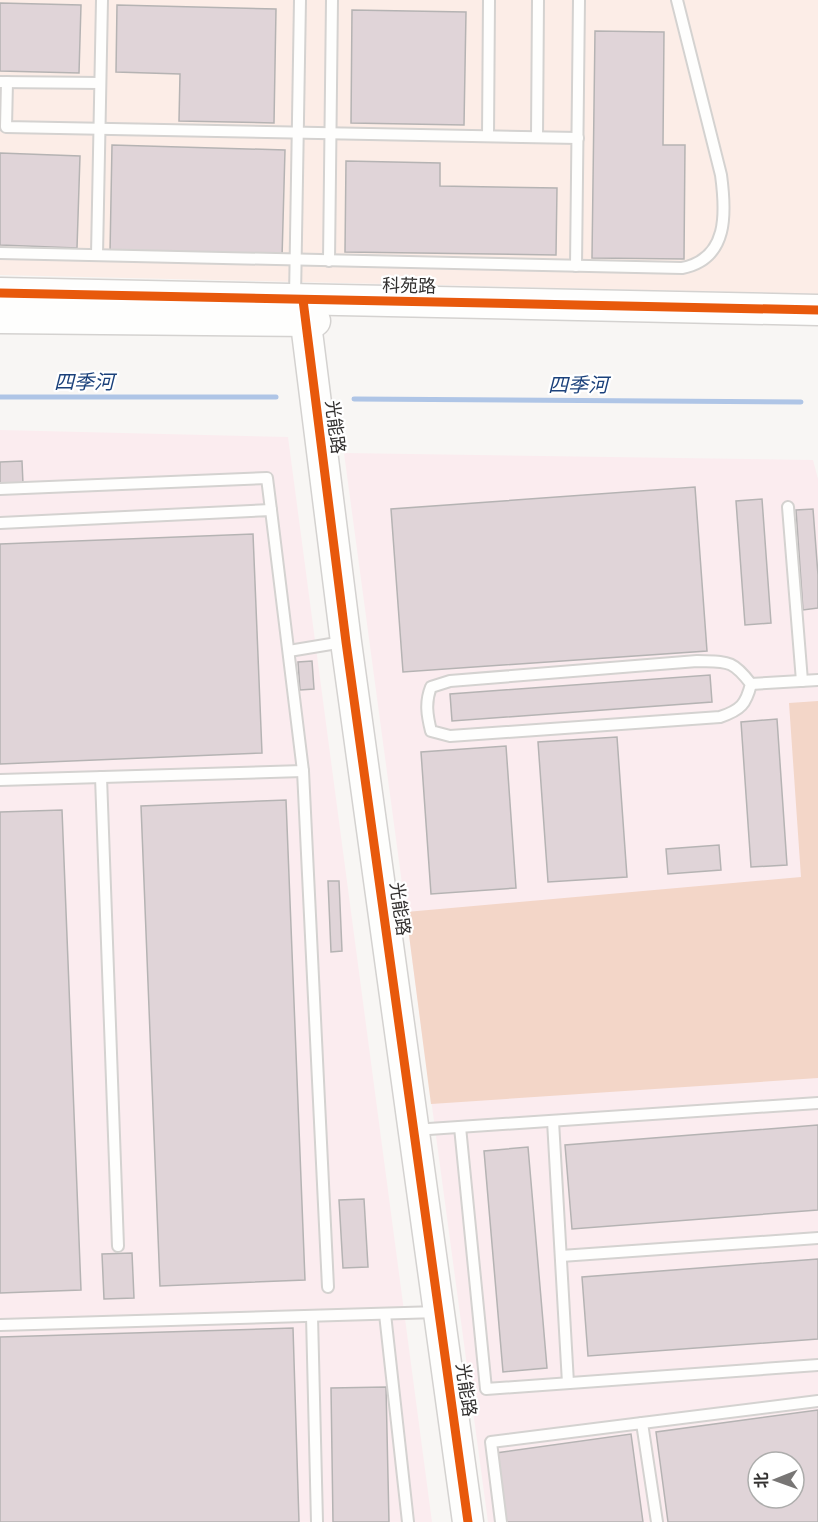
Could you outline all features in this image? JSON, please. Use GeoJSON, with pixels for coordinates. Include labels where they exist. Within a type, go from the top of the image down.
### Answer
{"type":"FeatureCollection","features":[{"type":"Feature","properties":{"kind":"street","name":"科苑路"},"geometry":{"type":"LineString","coordinates":[[0,294],[818,329]]}},
{"type":"Feature","properties":{"kind":"street","name":"科苑路"},"geometry":{"type":"LineString","coordinates":[[0,318],[301,307],[818,310]]}},
{"type":"Feature","properties":{"kind":"street","name":"光能路"},"geometry":{"type":"LineString","coordinates":[[301,307],[468,1522]]}},
{"type":"Feature","properties":{"kind":"lane"},"geometry":{"type":"LineString","coordinates":[[97,255],[102,0]]}},
{"type":"Feature","properties":{"kind":"lane"},"geometry":{"type":"LineString","coordinates":[[300,0],[295,260],[301,307]]}},
{"type":"Feature","properties":{"kind":"lane"},"geometry":{"type":"LineString","coordinates":[[329,261],[332,0]]}},
{"type":"Feature","properties":{"kind":"lane"},"geometry":{"type":"LineString","coordinates":[[488,136],[489,0]]}},
{"type":"Feature","properties":{"kind":"lane"},"geometry":{"type":"LineString","coordinates":[[537,137],[538,0]]}},
{"type":"Feature","properties":{"kind":"lane"},"geometry":{"type":"LineString","coordinates":[[576,266],[579,0]]}},
{"type":"Feature","properties":{"kind":"lane"},"geometry":{"type":"LineString","coordinates":[[0,253],[682,268],[703,261],[712,253],[718,242],[724,216],[721,175],[677,0]]}},
{"type":"Feature","properties":{"kind":"lane"},"geometry":{"type":"LineString","coordinates":[[100,83],[3,82],[6,127],[578,138]]}},
{"type":"Feature","properties":{"kind":"lane"},"geometry":{"type":"LineString","coordinates":[[0,489],[267,478],[303,771],[328,1287]]}},
{"type":"Feature","properties":{"kind":"lane"},"geometry":{"type":"LineString","coordinates":[[788,507],[802,681]]}},
{"type":"Feature","properties":{"kind":"lane"},"geometry":{"type":"LineString","coordinates":[[0,523],[271,510]]}},
{"type":"Feature","properties":{"kind":"lane"},"geometry":{"type":"LineString","coordinates":[[289,651],[346,642]]}},
{"type":"Feature","properties":{"kind":"lane"},"geometry":{"type":"LineString","coordinates":[[697,661],[724,662],[739,668],[751,684],[746,702],[733,713],[720,717],[450,736],[431,731],[427,716],[427,696],[431,687],[450,681],[697,661]]}},
{"type":"Feature","properties":{"kind":"lane"},"geometry":{"type":"LineString","coordinates":[[751,684],[818,680]]}},
{"type":"Feature","properties":{"kind":"lane"},"geometry":{"type":"LineString","coordinates":[[0,780],[303,771]]}},
{"type":"Feature","properties":{"kind":"lane"},"geometry":{"type":"LineString","coordinates":[[101,777],[118,1245]]}},
{"type":"Feature","properties":{"kind":"lane"},"geometry":{"type":"LineString","coordinates":[[413,1130],[818,1103]]}},
{"type":"Feature","properties":{"kind":"lane"},"geometry":{"type":"LineString","coordinates":[[553,1121],[568,1383]]}},
{"type":"Feature","properties":{"kind":"lane"},"geometry":{"type":"LineString","coordinates":[[460,1127],[486,1389],[818,1365]]}},
{"type":"Feature","properties":{"kind":"lane"},"geometry":{"type":"LineString","coordinates":[[561,1256],[818,1238]]}},
{"type":"Feature","properties":{"kind":"lane"},"geometry":{"type":"LineString","coordinates":[[0,1325],[439,1312]]}},
{"type":"Feature","properties":{"kind":"lane"},"geometry":{"type":"LineString","coordinates":[[385,1314],[408,1522]]}},
{"type":"Feature","properties":{"kind":"lane"},"geometry":{"type":"LineString","coordinates":[[312,1316],[317,1522]]}},
{"type":"Feature","properties":{"kind":"lane"},"geometry":{"type":"LineString","coordinates":[[501,1522],[491,1442],[818,1401]]}},
{"type":"Feature","properties":{"kind":"lane"},"geometry":{"type":"LineString","coordinates":[[642,1423],[657,1522]]}},
{"type":"Feature","properties":{"kind":"shaded area"},"geometry":{"type":"Polygon","coordinates":[[[0,0],[818,0],[818,294],[0,275],[0,0]]]}},
{"type":"Feature","properties":{"kind":"shaded area"},"geometry":{"type":"Polygon","coordinates":[[[0,430],[288,437],[432,1522],[0,1522],[0,430]]]}},
{"type":"Feature","properties":{"kind":"shaded area"},"geometry":{"type":"Polygon","coordinates":[[[344,453],[813,460],[818,479],[818,1522],[488,1522],[344,453]]]}},
{"type":"Feature","properties":{"kind":"shaded area"},"geometry":{"type":"Polygon","coordinates":[[[818,701],[818,1078],[431,1104],[406,912],[801,877],[789,703],[818,701]]]}},
{"type":"Feature","properties":{"kind":"building"},"geometry":{"type":"Polygon","coordinates":[[[0,3],[81,5],[79,73],[0,71],[0,3]]]}},
{"type":"Feature","properties":{"kind":"building"},"geometry":{"type":"Polygon","coordinates":[[[117,5],[276,9],[274,123],[179,121],[180,74],[116,72],[117,5]]]}},
{"type":"Feature","properties":{"kind":"building"},"geometry":{"type":"Polygon","coordinates":[[[352,10],[466,12],[464,125],[351,123],[352,10]]]}},
{"type":"Feature","properties":{"kind":"building"},"geometry":{"type":"Polygon","coordinates":[[[595,31],[664,32],[663,145],[685,145],[684,259],[592,258],[595,31]]]}},
{"type":"Feature","properties":{"kind":"building"},"geometry":{"type":"Polygon","coordinates":[[[112,145],[285,150],[282,258],[110,253],[112,145]]]}},
{"type":"Feature","properties":{"kind":"building"},"geometry":{"type":"Polygon","coordinates":[[[0,153],[80,156],[77,248],[0,245],[0,153]]]}},
{"type":"Feature","properties":{"kind":"building"},"geometry":{"type":"Polygon","coordinates":[[[346,161],[440,163],[440,186],[557,188],[556,255],[345,252],[346,161]]]}},
{"type":"Feature","properties":{"kind":"building"},"geometry":{"type":"Polygon","coordinates":[[[22,461],[23,484],[0,484],[0,462],[22,461]]]}},
{"type":"Feature","properties":{"kind":"building"},"geometry":{"type":"Polygon","coordinates":[[[695,487],[707,651],[403,672],[391,509],[695,487]]]}},
{"type":"Feature","properties":{"kind":"building"},"geometry":{"type":"Polygon","coordinates":[[[762,499],[771,623],[745,625],[736,501],[762,499]]]}},
{"type":"Feature","properties":{"kind":"building"},"geometry":{"type":"Polygon","coordinates":[[[813,509],[818,608],[803,610],[796,510],[813,509]]]}},
{"type":"Feature","properties":{"kind":"building"},"geometry":{"type":"Polygon","coordinates":[[[253,534],[262,753],[0,764],[0,544],[253,534]]]}},
{"type":"Feature","properties":{"kind":"building"},"geometry":{"type":"Polygon","coordinates":[[[312,661],[314,689],[300,690],[298,662],[312,661]]]}},
{"type":"Feature","properties":{"kind":"building"},"geometry":{"type":"Polygon","coordinates":[[[710,675],[712,702],[452,721],[450,694],[710,675]]]}},
{"type":"Feature","properties":{"kind":"building"},"geometry":{"type":"Polygon","coordinates":[[[777,719],[787,865],[751,867],[741,722],[777,719]]]}},
{"type":"Feature","properties":{"kind":"building"},"geometry":{"type":"Polygon","coordinates":[[[617,737],[627,877],[548,882],[538,742],[617,737]]]}},
{"type":"Feature","properties":{"kind":"building"},"geometry":{"type":"Polygon","coordinates":[[[506,746],[516,888],[431,894],[421,752],[506,746]]]}},
{"type":"Feature","properties":{"kind":"building"},"geometry":{"type":"Polygon","coordinates":[[[286,800],[305,1280],[160,1286],[141,806],[286,800]]]}},
{"type":"Feature","properties":{"kind":"building"},"geometry":{"type":"Polygon","coordinates":[[[62,810],[81,1290],[0,1293],[0,812],[62,810]]]}},
{"type":"Feature","properties":{"kind":"building"},"geometry":{"type":"Polygon","coordinates":[[[719,845],[721,870],[668,874],[666,849],[719,845]]]}},
{"type":"Feature","properties":{"kind":"building"},"geometry":{"type":"Polygon","coordinates":[[[328,881],[339,881],[342,951],[331,952],[328,881]]]}},
{"type":"Feature","properties":{"kind":"building"},"geometry":{"type":"Polygon","coordinates":[[[818,1125],[818,1210],[572,1229],[565,1145],[818,1125]]]}},
{"type":"Feature","properties":{"kind":"building"},"geometry":{"type":"Polygon","coordinates":[[[528,1147],[547,1368],[503,1372],[484,1151],[528,1147]]]}},
{"type":"Feature","properties":{"kind":"building"},"geometry":{"type":"Polygon","coordinates":[[[364,1199],[368,1267],[343,1268],[339,1200],[364,1199]]]}},
{"type":"Feature","properties":{"kind":"building"},"geometry":{"type":"Polygon","coordinates":[[[132,1253],[134,1298],[104,1299],[102,1254],[132,1253]]]}},
{"type":"Feature","properties":{"kind":"building"},"geometry":{"type":"Polygon","coordinates":[[[818,1259],[818,1339],[588,1356],[582,1277],[818,1259]]]}},
{"type":"Feature","properties":{"kind":"building"},"geometry":{"type":"Polygon","coordinates":[[[293,1328],[299,1522],[0,1522],[0,1337],[293,1328]]]}},
{"type":"Feature","properties":{"kind":"building"},"geometry":{"type":"Polygon","coordinates":[[[386,1387],[389,1522],[333,1522],[331,1388],[386,1387]]]}},
{"type":"Feature","properties":{"kind":"building"},"geometry":{"type":"Polygon","coordinates":[[[818,1410],[818,1522],[668,1522],[656,1432],[818,1410]]]}},
{"type":"Feature","properties":{"kind":"building"},"geometry":{"type":"Polygon","coordinates":[[[631,1434],[643,1522],[506,1522],[496,1453],[631,1434]]]}},
{"type":"Feature","properties":{"kind":"waterway","name":"四季河"},"geometry":{"type":"LineString","coordinates":[[0,397],[276,397]]}},
{"type":"Feature","properties":{"kind":"waterway","name":"四季河"},"geometry":{"type":"LineString","coordinates":[[354,399],[801,402]]}},
{"type":"Feature","properties":{"kind":"cycle path"},"geometry":{"type":"LineString","coordinates":[[0,293],[818,310]]}},
{"type":"Feature","properties":{"kind":"cycle path"},"geometry":{"type":"LineString","coordinates":[[303,300],[346,642],[468,1522]]}}]}
